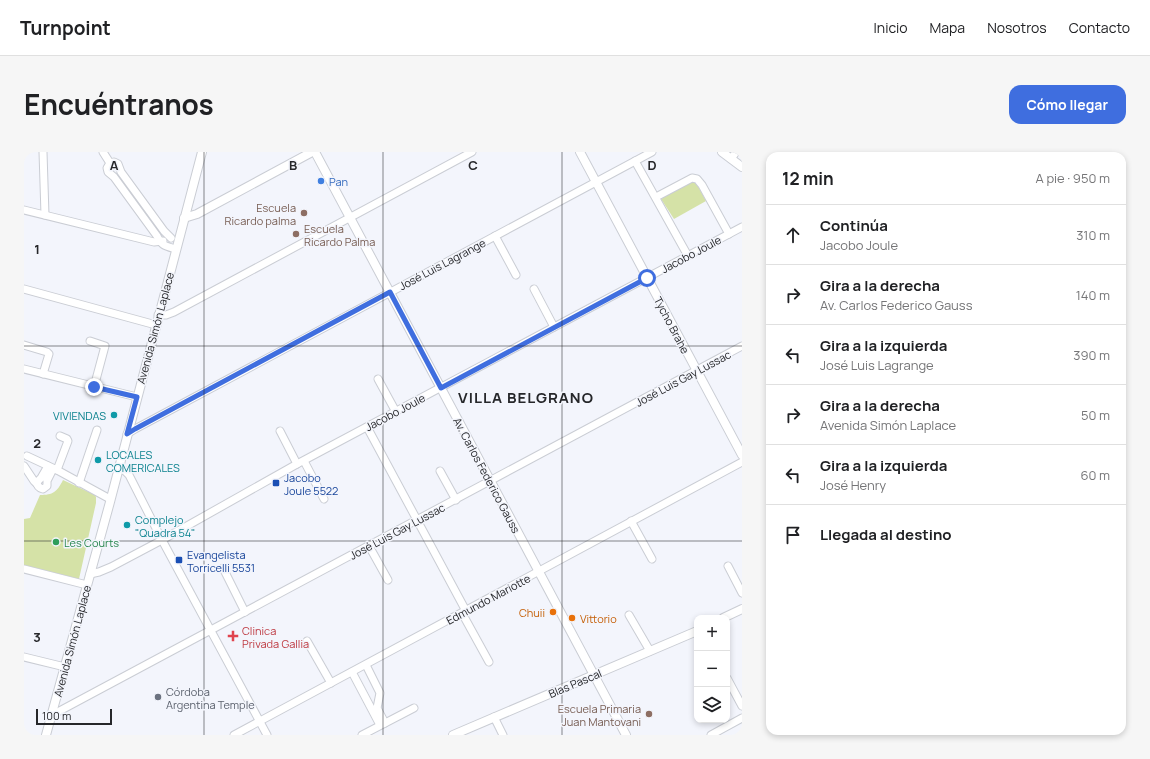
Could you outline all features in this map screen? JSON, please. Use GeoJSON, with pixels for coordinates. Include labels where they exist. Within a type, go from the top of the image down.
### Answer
{"type":"FeatureCollection","features":[{"type":"Feature","properties":{"kind":"main road","name":"Avenida Simón Laplace"},"geometry":{"type":"LineString","coordinates":[[46,735],[176,249],[175,238],[184,218],[202,152]]}},
{"type":"Feature","properties":{"kind":"main road"},"geometry":{"type":"LineString","coordinates":[[184,218],[197,214],[312,152]]}},
{"type":"Feature","properties":{"kind":"main road","name":"Av. Carlos Federico Gauss"},"geometry":{"type":"LineString","coordinates":[[315,152],[626,735]]}},
{"type":"Feature","properties":{"kind":"main road","name":"Tycho Brahe"},"geometry":{"type":"LineString","coordinates":[[580,152],[742,456]]}},
{"type":"Feature","properties":{"kind":"main road"},"geometry":{"type":"LineString","coordinates":[[722,152],[734,155],[742,167]]}},
{"type":"Feature","properties":{"kind":"main road"},"geometry":{"type":"LineString","coordinates":[[729,615],[742,608]]}},
{"type":"Feature","properties":{"kind":"main road","name":"Blas Pascal"},"geometry":{"type":"LineString","coordinates":[[455,735],[694,632]]}},
{"type":"Feature","properties":{"kind":"street"},"geometry":{"type":"LineString","coordinates":[[43,152],[45,215]]}},
{"type":"Feature","properties":{"kind":"street"},"geometry":{"type":"LineString","coordinates":[[103,152],[110,163]]}},
{"type":"Feature","properties":{"kind":"street"},"geometry":{"type":"LineString","coordinates":[[158,315],[166,315],[174,312],[472,152]]}},
{"type":"Feature","properties":{"kind":"street","name":"José Luis Lagrange"},"geometry":{"type":"LineString","coordinates":[[127,434],[652,152]]}},
{"type":"Feature","properties":{"kind":"street"},"geometry":{"type":"LineString","coordinates":[[635,161],[688,256]]}},
{"type":"Feature","properties":{"kind":"street"},"geometry":{"type":"LineString","coordinates":[[110,163],[114,162],[119,165],[121,172],[164,231],[175,238]]}},
{"type":"Feature","properties":{"kind":"street"},"geometry":{"type":"LineString","coordinates":[[110,163],[107,168],[108,172],[114,177],[164,246],[176,249]]}},
{"type":"Feature","properties":{"kind":"street"},"geometry":{"type":"LineString","coordinates":[[656,197],[692,178],[697,179],[702,185],[729,234]]}},
{"type":"Feature","properties":{"kind":"street"},"geometry":{"type":"LineString","coordinates":[[24,210],[154,242],[161,242],[175,238]]}},
{"type":"Feature","properties":{"kind":"street","name":"Jacobo Joule"},"geometry":{"type":"LineString","coordinates":[[90,574],[99,572],[162,540],[304,460],[742,227]]}},
{"type":"Feature","properties":{"kind":"street"},"geometry":{"type":"LineString","coordinates":[[495,236],[516,275]]}},
{"type":"Feature","properties":{"kind":"street"},"geometry":{"type":"LineString","coordinates":[[24,289],[156,325]]}},
{"type":"Feature","properties":{"kind":"street"},"geometry":{"type":"LineString","coordinates":[[534,289],[554,327]]}},
{"type":"Feature","properties":{"kind":"street"},"geometry":{"type":"LineString","coordinates":[[90,341],[105,346],[94,387]]}},
{"type":"Feature","properties":{"kind":"street"},"geometry":{"type":"LineString","coordinates":[[24,345],[47,352],[49,354],[43,374]]}},
{"type":"Feature","properties":{"kind":"street","name":"José Luis Gay Lussac"},"geometry":{"type":"LineString","coordinates":[[52,715],[742,346]]}},
{"type":"Feature","properties":{"kind":"street"},"geometry":{"type":"LineString","coordinates":[[24,369],[137,397]]}},
{"type":"Feature","properties":{"kind":"street"},"geometry":{"type":"LineString","coordinates":[[378,379],[396,412]]}},
{"type":"Feature","properties":{"kind":"street"},"geometry":{"type":"LineString","coordinates":[[367,427],[417,520],[489,662]]}},
{"type":"Feature","properties":{"kind":"street"},"geometry":{"type":"LineString","coordinates":[[78,483],[97,430]]}},
{"type":"Feature","properties":{"kind":"street"},"geometry":{"type":"LineString","coordinates":[[280,431],[297,464]]}},
{"type":"Feature","properties":{"kind":"street"},"geometry":{"type":"LineString","coordinates":[[24,466],[40,488],[46,488],[52,468],[68,441],[60,436]]}},
{"type":"Feature","properties":{"kind":"street"},"geometry":{"type":"LineString","coordinates":[[27,456],[110,499]]}},
{"type":"Feature","properties":{"kind":"street"},"geometry":{"type":"LineString","coordinates":[[304,460],[324,499]]}},
{"type":"Feature","properties":{"kind":"street","name":"Edmundo Mariotte"},"geometry":{"type":"LineString","coordinates":[[234,735],[742,462]]}},
{"type":"Feature","properties":{"kind":"street"},"geometry":{"type":"LineString","coordinates":[[118,468],[129,475],[162,540],[267,735]]}},
{"type":"Feature","properties":{"kind":"street"},"geometry":{"type":"LineString","coordinates":[[440,471],[456,500]]}},
{"type":"Feature","properties":{"kind":"street"},"geometry":{"type":"LineString","coordinates":[[631,521],[652,559]]}},
{"type":"Feature","properties":{"kind":"street"},"geometry":{"type":"LineString","coordinates":[[369,546],[388,580]]}},
{"type":"Feature","properties":{"kind":"street"},"geometry":{"type":"LineString","coordinates":[[728,566],[742,593]]}},
{"type":"Feature","properties":{"kind":"street"},"geometry":{"type":"LineString","coordinates":[[223,568],[245,612]]}},
{"type":"Feature","properties":{"kind":"street"},"geometry":{"type":"LineString","coordinates":[[24,569],[87,585]]}},
{"type":"Feature","properties":{"kind":"street"},"geometry":{"type":"LineString","coordinates":[[629,615],[650,651]]}},
{"type":"Feature","properties":{"kind":"street"},"geometry":{"type":"LineString","coordinates":[[307,641],[331,683]]}},
{"type":"Feature","properties":{"kind":"street"},"geometry":{"type":"LineString","coordinates":[[24,657],[65,667]]}},
{"type":"Feature","properties":{"kind":"street"},"geometry":{"type":"LineString","coordinates":[[366,665],[380,693],[374,709]]}},
{"type":"Feature","properties":{"kind":"street"},"geometry":{"type":"LineString","coordinates":[[352,672],[382,724]]}},
{"type":"Feature","properties":{"kind":"street"},"geometry":{"type":"LineString","coordinates":[[730,684],[742,706]]}},
{"type":"Feature","properties":{"kind":"street"},"geometry":{"type":"LineString","coordinates":[[362,735],[414,708]]}},
{"type":"Feature","properties":{"kind":"street"},"geometry":{"type":"LineString","coordinates":[[494,717],[503,735]]}},
{"type":"Feature","properties":{"kind":"street"},"geometry":{"type":"LineString","coordinates":[[711,735],[742,718]]}},
{"type":"Feature","properties":{"kind":"green space"},"geometry":{"type":"Polygon","coordinates":[[[691,181],[697,184],[706,201],[674,219],[661,199],[691,181]]]}},
{"type":"Feature","properties":{"kind":"green space","name":"Les Courts"},"geometry":{"type":"Polygon","coordinates":[[[63,480],[95,495],[96,497],[96,503],[79,579],[24,565],[24,519],[30,518],[40,495],[54,492],[63,480]]]}},
{"type":"Feature","properties":{"kind":"place","name":"Pan"},"geometry":{"type":"Point","coordinates":[321,181]}},
{"type":"Feature","properties":{"kind":"place","name":"Escuela Ricardo palma"},"geometry":{"type":"Point","coordinates":[304,213]}},
{"type":"Feature","properties":{"kind":"place","name":"Escuela Ricardo Palma"},"geometry":{"type":"Point","coordinates":[296,234]}},
{"type":"Feature","properties":{"kind":"place","name":"VIVIENDAS"},"geometry":{"type":"Point","coordinates":[114,415]}},
{"type":"Feature","properties":{"kind":"place","name":"LOCALES COMERICALES"},"geometry":{"type":"Point","coordinates":[98,460]}},
{"type":"Feature","properties":{"kind":"place","name":"Jacobo Joule 5522"},"geometry":{"type":"Point","coordinates":[276,483]}},
{"type":"Feature","properties":{"kind":"place","name":"Complejo \"Quadra 54\""},"geometry":{"type":"Point","coordinates":[127,525]}},
{"type":"Feature","properties":{"kind":"place","name":"Les Courts"},"geometry":{"type":"Point","coordinates":[56,542]}},
{"type":"Feature","properties":{"kind":"place","name":"Evangelista Torricelli 5531"},"geometry":{"type":"Point","coordinates":[179,560]}},
{"type":"Feature","properties":{"kind":"place","name":"Chuii"},"geometry":{"type":"Point","coordinates":[553,612]}},
{"type":"Feature","properties":{"kind":"place","name":"Vittorio"},"geometry":{"type":"Point","coordinates":[572,618]}},
{"type":"Feature","properties":{"kind":"place","name":"Clinica Privada Gallia"},"geometry":{"type":"Point","coordinates":[233,636]}},
{"type":"Feature","properties":{"kind":"place","name":"Córdoba Argentina Temple"},"geometry":{"type":"Point","coordinates":[158,697]}},
{"type":"Feature","properties":{"kind":"place","name":"Escuela Primaria Juan Mantovani"},"geometry":{"type":"Point","coordinates":[649,714]}},
{"type":"Feature","properties":{"kind":"district","name":"VILLA BELGRANO"},"geometry":{"type":"Point","coordinates":[526,397]}},
{"type":"Feature","properties":{"kind":"route"},"geometry":{"type":"LineString","coordinates":[[94,387],[137,397],[127,434],[390,292],[441,388],[647,278]]}}]}
